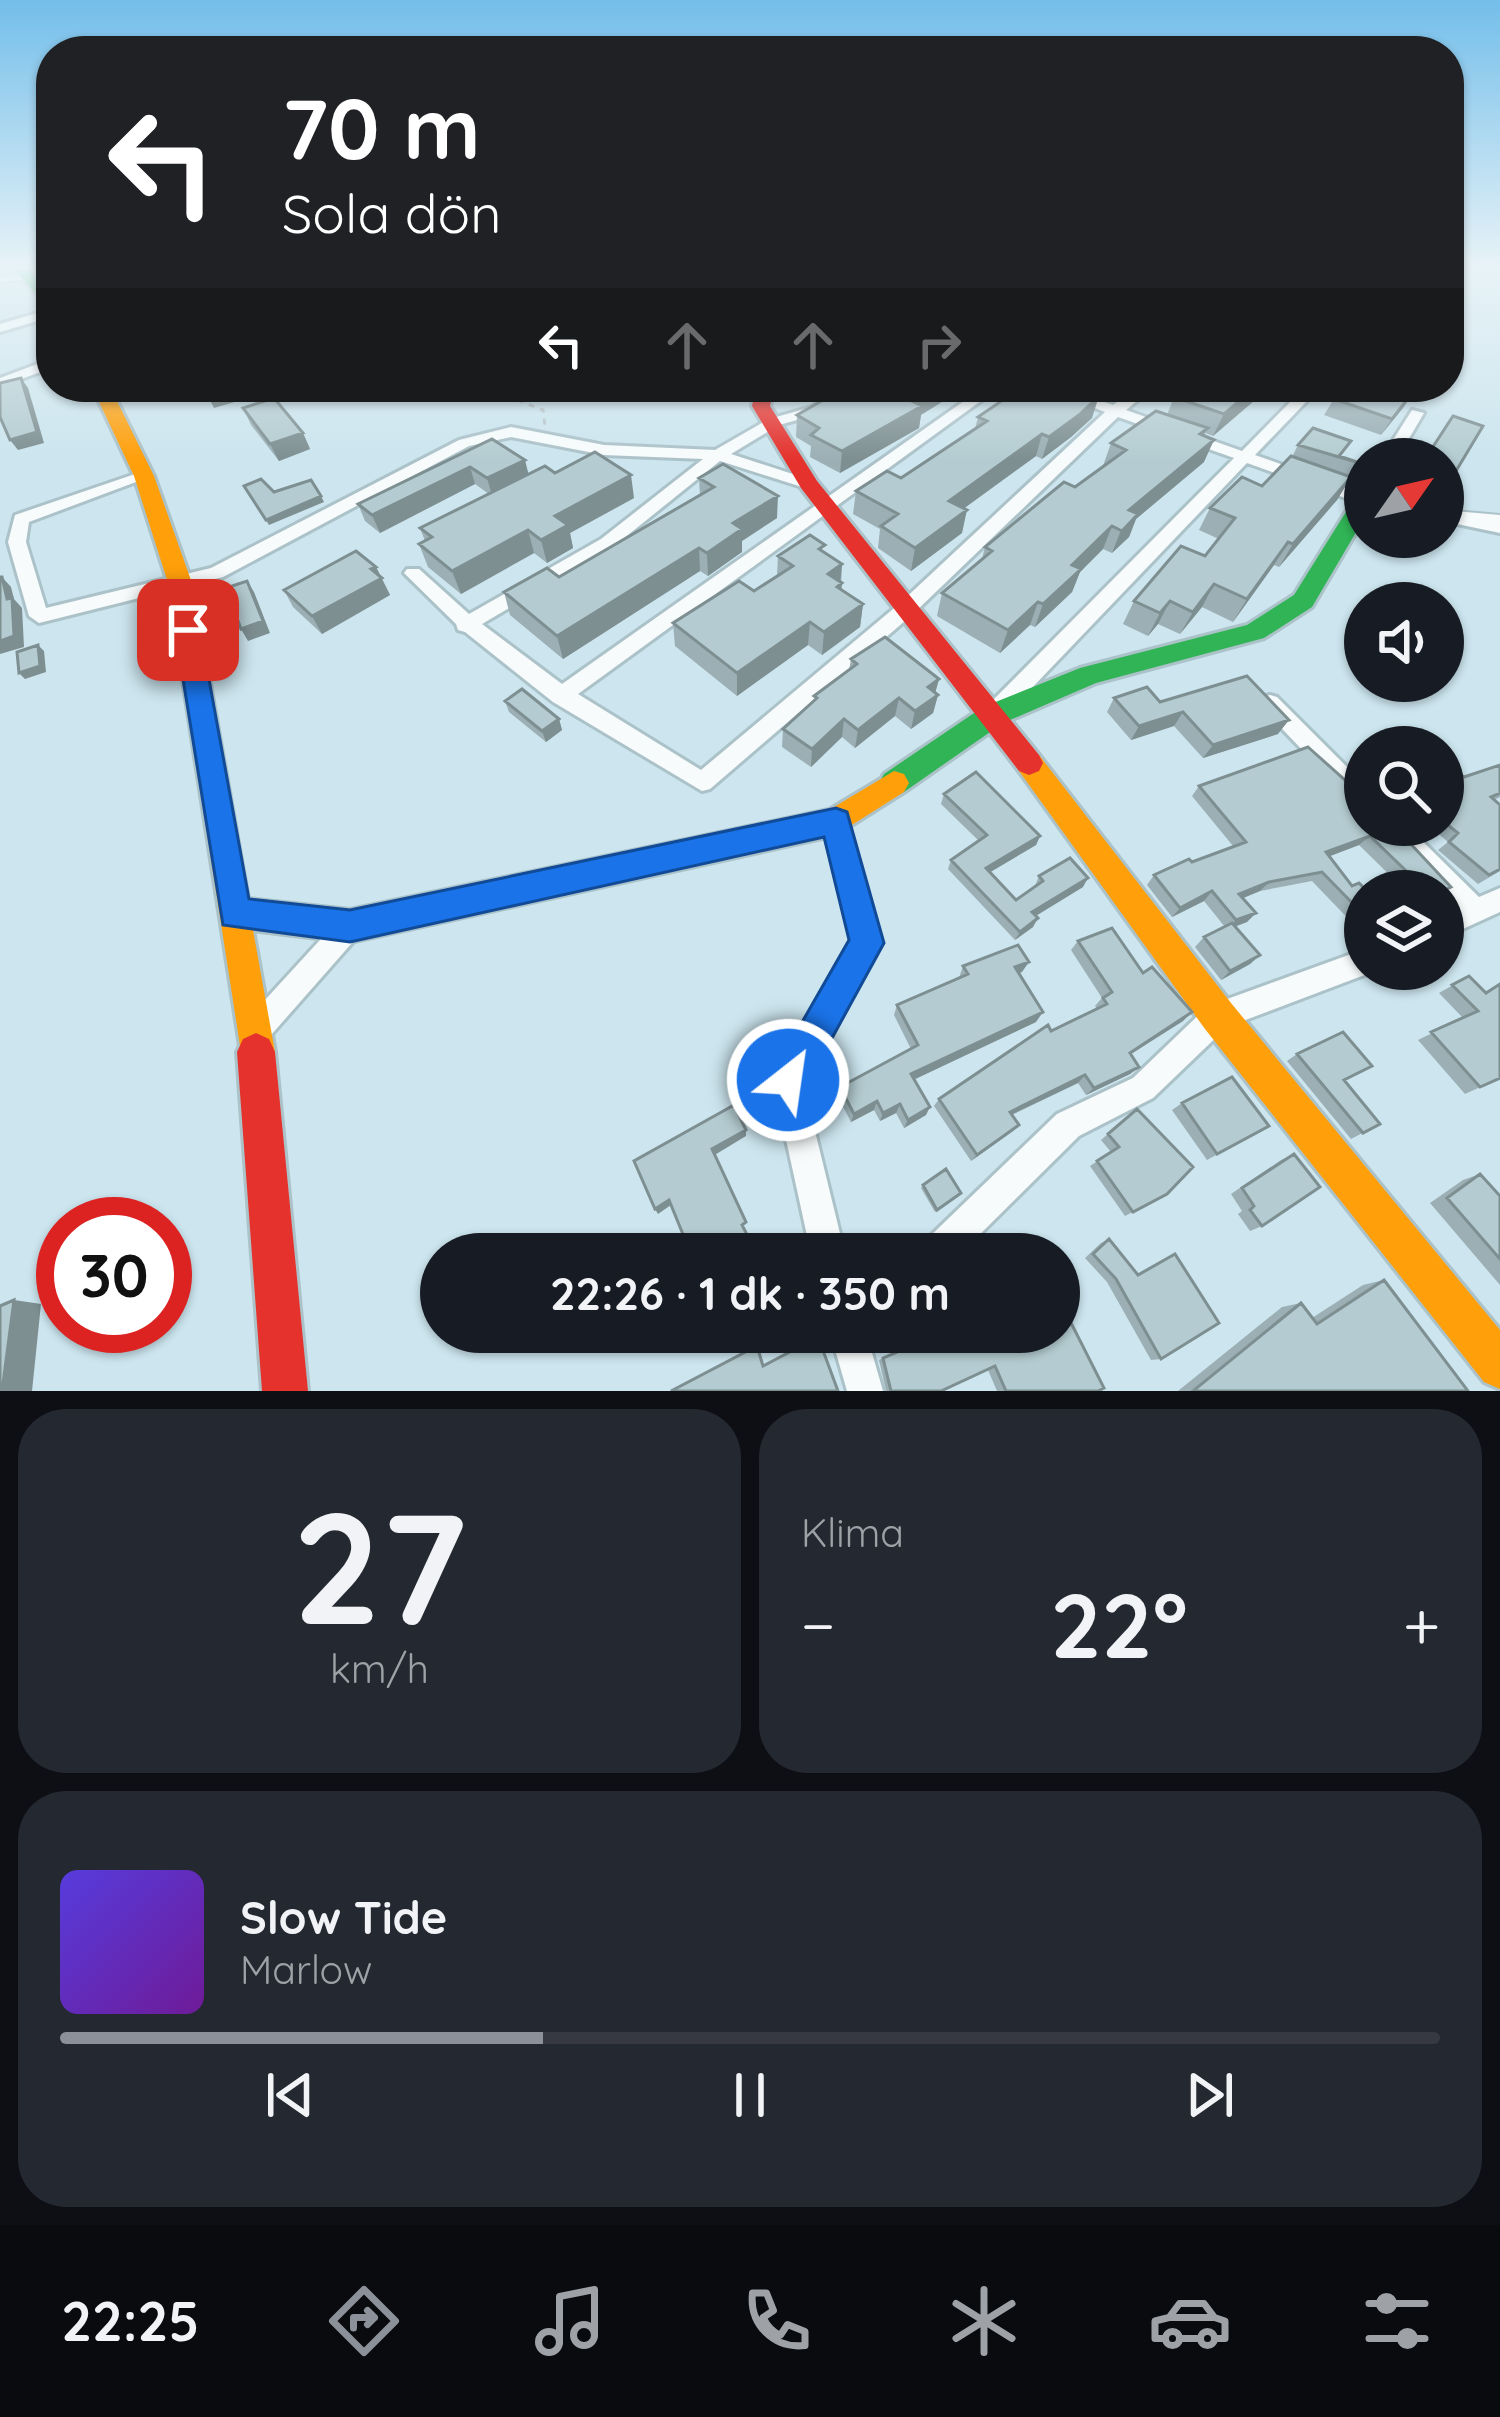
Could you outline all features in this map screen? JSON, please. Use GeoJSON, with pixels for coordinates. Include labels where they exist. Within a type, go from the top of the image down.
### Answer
{"type":"FeatureCollection","features":[{"type":"Feature","properties":{"kind":"street"},"geometry":{"type":"LineString","coordinates":[[0,383],[36,369]]}},
{"type":"Feature","properties":{"kind":"street"},"geometry":{"type":"LineString","coordinates":[[108,402],[144,476],[180,583],[254,1034],[285,1391]]}},
{"type":"Feature","properties":{"kind":"street"},"geometry":{"type":"LineString","coordinates":[[762,402],[827,509],[993,715],[1218,1016],[1500,1366]]}},
{"type":"Feature","properties":{"kind":"street"},"geometry":{"type":"LineString","coordinates":[[465,625],[607,543],[718,455],[774,422],[817,410],[828,402]]}},
{"type":"Feature","properties":{"kind":"street"},"geometry":{"type":"LineString","coordinates":[[560,696],[973,402]]}},
{"type":"Feature","properties":{"kind":"street"},"geometry":{"type":"LineString","coordinates":[[1093,402],[1344,492]]}},
{"type":"Feature","properties":{"kind":"street"},"geometry":{"type":"LineString","coordinates":[[413,574],[465,625],[560,696],[702,782],[906,609],[1127,402]]}},
{"type":"Feature","properties":{"kind":"street"},"geometry":{"type":"LineString","coordinates":[[235,914],[350,926],[836,822],[993,715],[1298,402]]}},
{"type":"Feature","properties":{"kind":"street"},"geometry":{"type":"LineString","coordinates":[[1402,438],[1417,412]]}},
{"type":"Feature","properties":{"kind":"street"},"geometry":{"type":"LineString","coordinates":[[21,519],[17,542],[39,616],[217,573],[464,442],[511,432],[604,450],[718,455],[808,484]]}},
{"type":"Feature","properties":{"kind":"street"},"geometry":{"type":"LineString","coordinates":[[583,460],[604,450]]}},
{"type":"Feature","properties":{"kind":"street"},"geometry":{"type":"LineString","coordinates":[[0,526],[144,476]]}},
{"type":"Feature","properties":{"kind":"street"},"geometry":{"type":"LineString","coordinates":[[1464,518],[1500,523]]}},
{"type":"Feature","properties":{"kind":"street"},"geometry":{"type":"LineString","coordinates":[[993,715],[1089,675],[1255,632],[1304,601],[1344,534]]}},
{"type":"Feature","properties":{"kind":"street"},"geometry":{"type":"LineString","coordinates":[[0,567],[22,560]]}},
{"type":"Feature","properties":{"kind":"street"},"geometry":{"type":"LineString","coordinates":[[1248,682],[1344,779]]}},
{"type":"Feature","properties":{"kind":"street"},"geometry":{"type":"LineString","coordinates":[[823,1233],[788,1080],[867,943],[836,822]]}},
{"type":"Feature","properties":{"kind":"street"},"geometry":{"type":"LineString","coordinates":[[1411,846],[1474,910]]}},
{"type":"Feature","properties":{"kind":"street"},"geometry":{"type":"LineString","coordinates":[[1464,915],[1500,899]]}},
{"type":"Feature","properties":{"kind":"street"},"geometry":{"type":"LineString","coordinates":[[254,1034],[350,926]]}},
{"type":"Feature","properties":{"kind":"street"},"geometry":{"type":"LineString","coordinates":[[957,1233],[1068,1125],[1143,1088],[1218,1016],[1344,970]]}},
{"type":"Feature","properties":{"kind":"street"},"geometry":{"type":"LineString","coordinates":[[854,1353],[865,1391]]}},
{"type":"Feature","properties":{"kind":"path"},"geometry":{"type":"LineString","coordinates":[[522,402],[543,410],[546,439]]}},
{"type":"Feature","properties":{"kind":"building"},"geometry":{"type":"Polygon","coordinates":[[[21,378],[37,432],[10,440],[0,417],[0,383],[21,378]]]}},
{"type":"Feature","properties":{"kind":"building"},"geometry":{"type":"Polygon","coordinates":[[[277,402],[303,433],[270,444],[243,408],[277,402]]]}},
{"type":"Feature","properties":{"kind":"building"},"geometry":{"type":"Polygon","coordinates":[[[820,402],[914,402],[922,406],[842,451],[811,435],[819,428],[797,415],[820,402]]]}},
{"type":"Feature","properties":{"kind":"building"},"geometry":{"type":"Polygon","coordinates":[[[1000,402],[1093,402],[1049,437],[1042,434],[949,501],[967,510],[915,548],[881,526],[898,514],[856,491],[887,471],[901,478],[987,421],[978,417],[1000,402]]]}},
{"type":"Feature","properties":{"kind":"building"},"geometry":{"type":"Polygon","coordinates":[[[1189,402],[1238,402],[1224,414],[1189,402]]]}},
{"type":"Feature","properties":{"kind":"building"},"geometry":{"type":"Polygon","coordinates":[[[1343,402],[1405,402],[1392,419],[1343,402]]]}},
{"type":"Feature","properties":{"kind":"building"},"geometry":{"type":"Polygon","coordinates":[[[1156,411],[1208,428],[1200,434],[1214,440],[1129,510],[1138,514],[1122,531],[1112,526],[1072,565],[1081,569],[1043,604],[1038,602],[1008,630],[942,593],[992,551],[985,547],[1064,482],[1075,487],[1126,450],[1111,443],[1156,411]]]}},
{"type":"Feature","properties":{"kind":"building"},"geometry":{"type":"Polygon","coordinates":[[[1453,416],[1483,426],[1464,458],[1464,438],[1439,438],[1453,416]]]}},
{"type":"Feature","properties":{"kind":"building"},"geometry":{"type":"Polygon","coordinates":[[[1313,428],[1344,439],[1339,456],[1344,458],[1298,445],[1313,428]]]}},
{"type":"Feature","properties":{"kind":"building"},"geometry":{"type":"Polygon","coordinates":[[[492,439],[525,460],[487,478],[470,467],[372,515],[358,504],[492,439]]]}},
{"type":"Feature","properties":{"kind":"building"},"geometry":{"type":"Polygon","coordinates":[[[595,452],[631,475],[555,516],[568,525],[541,540],[528,530],[452,571],[419,544],[432,537],[420,528],[545,466],[555,473],[595,452]]]}},
{"type":"Feature","properties":{"kind":"building"},"geometry":{"type":"Polygon","coordinates":[[[1291,456],[1344,475],[1344,485],[1293,544],[1288,542],[1247,599],[1214,584],[1193,612],[1170,601],[1160,613],[1134,601],[1181,546],[1205,556],[1235,518],[1210,508],[1242,477],[1262,486],[1291,456]]]}},
{"type":"Feature","properties":{"kind":"building"},"geometry":{"type":"Polygon","coordinates":[[[723,464],[778,496],[733,523],[742,529],[707,553],[699,548],[557,636],[504,592],[547,568],[559,577],[714,487],[699,478],[723,464]]]}},
{"type":"Feature","properties":{"kind":"building"},"geometry":{"type":"Polygon","coordinates":[[[261,479],[274,492],[311,480],[321,496],[266,520],[244,486],[261,479]]]}},
{"type":"Feature","properties":{"kind":"building"},"geometry":{"type":"Polygon","coordinates":[[[810,535],[825,545],[819,549],[842,564],[828,574],[842,583],[837,587],[863,604],[824,632],[810,622],[737,673],[673,623],[739,581],[754,591],[793,566],[778,556],[810,535]]]}},
{"type":"Feature","properties":{"kind":"building"},"geometry":{"type":"Polygon","coordinates":[[[356,551],[382,578],[312,616],[284,590],[356,551]]]}},
{"type":"Feature","properties":{"kind":"building"},"geometry":{"type":"Polygon","coordinates":[[[0,577],[7,599],[12,598],[14,636],[0,641],[0,577]]]}},
{"type":"Feature","properties":{"kind":"building"},"geometry":{"type":"Polygon","coordinates":[[[247,581],[263,621],[241,629],[226,588],[247,581]]]}},
{"type":"Feature","properties":{"kind":"building"},"geometry":{"type":"Polygon","coordinates":[[[885,637],[939,679],[928,687],[938,695],[915,711],[899,698],[858,730],[844,719],[812,749],[783,729],[817,698],[814,696],[857,664],[851,659],[885,637]]]}},
{"type":"Feature","properties":{"kind":"building"},"geometry":{"type":"Polygon","coordinates":[[[38,645],[40,666],[19,673],[17,652],[38,645]]]}},
{"type":"Feature","properties":{"kind":"building"},"geometry":{"type":"Polygon","coordinates":[[[1247,676],[1289,720],[1213,745],[1183,712],[1139,726],[1114,698],[1147,687],[1160,702],[1247,676]]]}},
{"type":"Feature","properties":{"kind":"building"},"geometry":{"type":"Polygon","coordinates":[[[522,689],[559,719],[542,731],[505,701],[522,689]]]}},
{"type":"Feature","properties":{"kind":"building"},"geometry":{"type":"Polygon","coordinates":[[[1308,747],[1344,779],[1344,845],[1326,852],[1344,876],[1344,895],[1322,872],[1269,882],[1239,894],[1256,913],[1236,920],[1212,891],[1180,908],[1154,875],[1246,842],[1199,786],[1308,747]]]}},
{"type":"Feature","properties":{"kind":"building"},"geometry":{"type":"Polygon","coordinates":[[[1500,765],[1500,793],[1491,797],[1500,805],[1500,869],[1489,875],[1454,846],[1464,846],[1464,777],[1500,765]]]}},
{"type":"Feature","properties":{"kind":"building"},"geometry":{"type":"Polygon","coordinates":[[[976,772],[1040,836],[986,868],[1016,900],[1043,881],[1039,876],[1070,858],[1088,878],[1032,912],[1038,918],[1020,932],[951,860],[987,835],[944,794],[976,772]]]}},
{"type":"Feature","properties":{"kind":"building"},"geometry":{"type":"Polygon","coordinates":[[[1380,846],[1413,846],[1435,870],[1405,870],[1380,846]]]}},
{"type":"Feature","properties":{"kind":"building"},"geometry":{"type":"Polygon","coordinates":[[[1232,923],[1260,955],[1230,971],[1204,937],[1232,923]]]}},
{"type":"Feature","properties":{"kind":"building"},"geometry":{"type":"Polygon","coordinates":[[[1112,928],[1143,973],[1152,967],[1192,1012],[1130,1053],[1139,1067],[1094,1088],[1085,1075],[1010,1112],[1019,1125],[977,1155],[939,1099],[1048,1025],[1051,1031],[1107,1004],[1103,998],[1112,992],[1078,941],[1112,928]]]}},
{"type":"Feature","properties":{"kind":"building"},"geometry":{"type":"Polygon","coordinates":[[[1018,945],[1029,962],[1015,967],[1043,1012],[911,1074],[930,1107],[908,1120],[900,1104],[883,1113],[877,1101],[854,1114],[840,1087],[918,1045],[897,1005],[968,974],[963,966],[1018,945]]]}},
{"type":"Feature","properties":{"kind":"building"},"geometry":{"type":"Polygon","coordinates":[[[1469,976],[1486,993],[1500,984],[1500,1078],[1480,1087],[1431,1032],[1478,1011],[1457,990],[1464,990],[1464,979],[1469,976]]]}},
{"type":"Feature","properties":{"kind":"building"},"geometry":{"type":"Polygon","coordinates":[[[1343,1032],[1372,1066],[1344,1080],[1380,1124],[1363,1133],[1297,1054],[1343,1032]]]}},
{"type":"Feature","properties":{"kind":"building"},"geometry":{"type":"Polygon","coordinates":[[[1232,1077],[1269,1126],[1217,1154],[1182,1103],[1232,1077]]]}},
{"type":"Feature","properties":{"kind":"building"},"geometry":{"type":"Polygon","coordinates":[[[734,1105],[746,1130],[712,1149],[746,1222],[742,1225],[746,1233],[682,1233],[669,1200],[655,1209],[634,1161],[734,1105]]]}},
{"type":"Feature","properties":{"kind":"building"},"geometry":{"type":"Polygon","coordinates":[[[1137,1109],[1193,1167],[1167,1194],[1133,1212],[1097,1161],[1119,1147],[1108,1134],[1137,1109]]]}},
{"type":"Feature","properties":{"kind":"building"},"geometry":{"type":"Polygon","coordinates":[[[1294,1154],[1320,1187],[1262,1226],[1242,1188],[1294,1154]]]}},
{"type":"Feature","properties":{"kind":"building"},"geometry":{"type":"Polygon","coordinates":[[[946,1169],[961,1193],[937,1210],[923,1185],[946,1169]]]}},
{"type":"Feature","properties":{"kind":"building"},"geometry":{"type":"Polygon","coordinates":[[[1480,1174],[1500,1196],[1500,1259],[1447,1198],[1480,1174]]]}},
{"type":"Feature","properties":{"kind":"building"},"geometry":{"type":"Polygon","coordinates":[[[1109,1239],[1138,1275],[1175,1254],[1219,1323],[1161,1359],[1116,1279],[1093,1254],[1109,1239]]]}},
{"type":"Feature","properties":{"kind":"building"},"geometry":{"type":"Polygon","coordinates":[[[1384,1280],[1468,1391],[1193,1391],[1301,1303],[1317,1324],[1384,1280]]]}},
{"type":"Feature","properties":{"kind":"building"},"geometry":{"type":"Polygon","coordinates":[[[14,1300],[2,1391],[0,1391],[0,1306],[14,1300]]]}},
{"type":"Feature","properties":{"kind":"building"},"geometry":{"type":"Polygon","coordinates":[[[1080,1341],[1104,1388],[1006,1391],[995,1366],[941,1391],[891,1391],[883,1358],[895,1353],[1080,1353],[1080,1341]]]}},
{"type":"Feature","properties":{"kind":"building"},"geometry":{"type":"Polygon","coordinates":[[[744,1353],[759,1353],[763,1366],[788,1353],[824,1353],[838,1391],[671,1391],[744,1353]]]}},
{"type":"Feature","properties":{"kind":"traffic: fast"},"geometry":{"type":"LineString","coordinates":[[894,783],[993,715],[1089,675],[1255,632],[1303,601],[1344,534]]}},
{"type":"Feature","properties":{"kind":"traffic: slow"},"geometry":{"type":"LineString","coordinates":[[108,402],[144,476],[180,583],[256,1052]]}},
{"type":"Feature","properties":{"kind":"traffic: slow"},"geometry":{"type":"LineString","coordinates":[[1029,763],[1218,1016],[1500,1366]]}},
{"type":"Feature","properties":{"kind":"traffic: slow"},"geometry":{"type":"LineString","coordinates":[[235,913],[350,926],[836,822],[894,783]]}},
{"type":"Feature","properties":{"kind":"traffic: jam"},"geometry":{"type":"LineString","coordinates":[[762,402],[808,484],[1029,763]]}},
{"type":"Feature","properties":{"kind":"traffic: jam"},"geometry":{"type":"LineString","coordinates":[[256,1052],[285,1391]]}},
{"type":"Feature","properties":{"kind":"route"},"geometry":{"type":"LineString","coordinates":[[188,630],[235,914],[350,926],[836,822],[867,943],[788,1080]]}}]}
